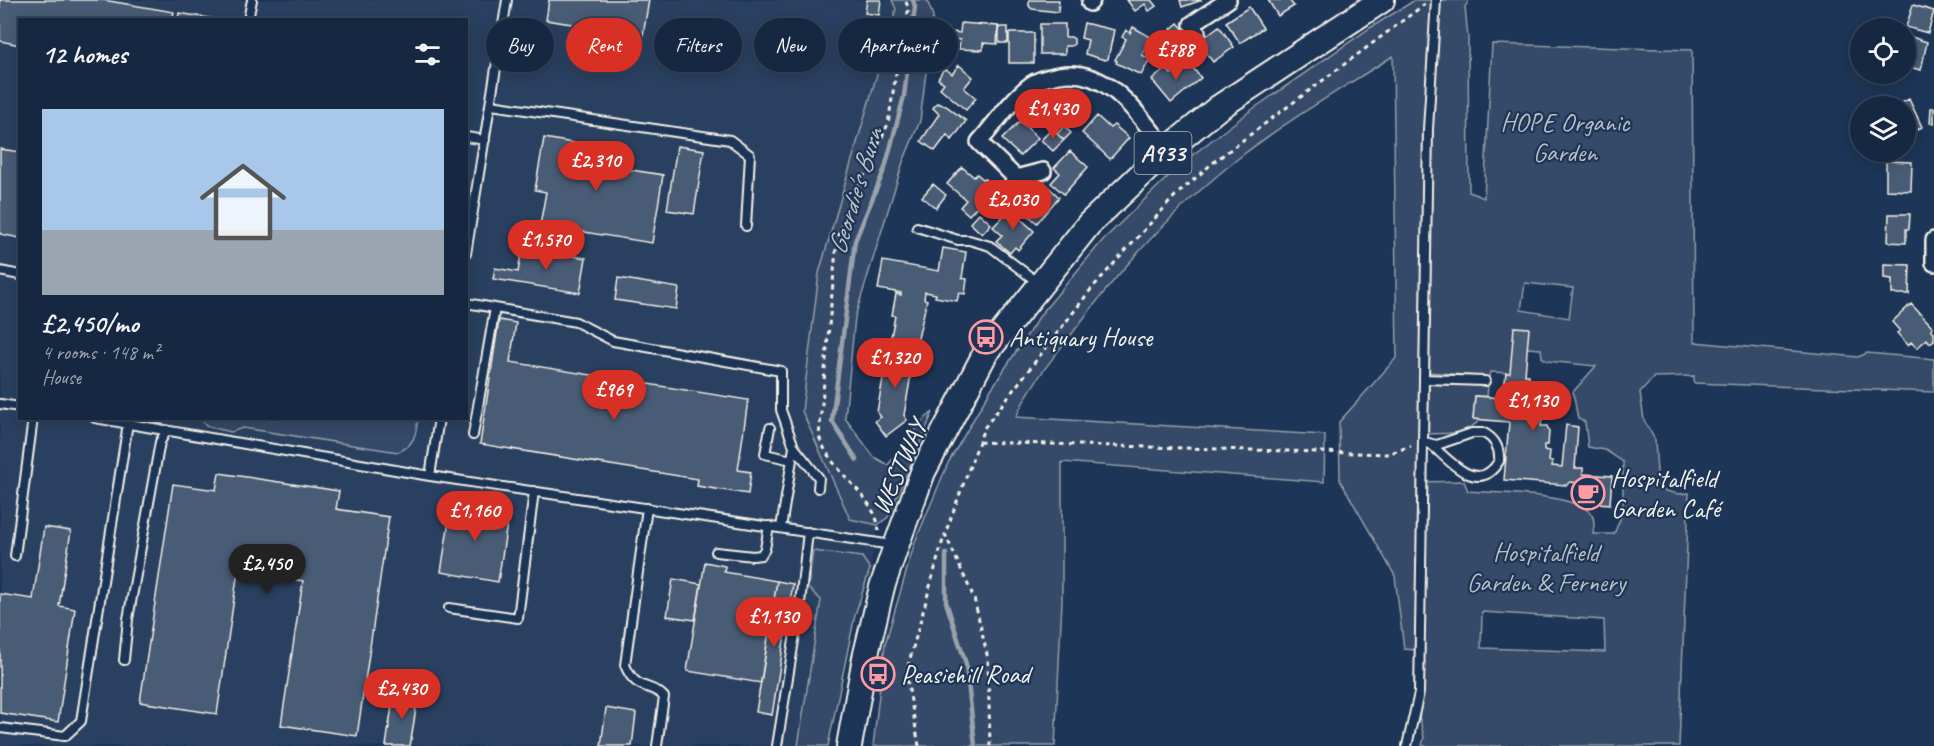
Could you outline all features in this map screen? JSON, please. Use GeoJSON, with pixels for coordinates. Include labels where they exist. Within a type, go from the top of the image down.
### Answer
{"type":"FeatureCollection","features":[{"type":"Feature","properties":{"kind":"main road","name":"WESTWAY"},"geometry":{"type":"LineString","coordinates":[[849,746],[889,544],[923,472],[985,354],[1089,224],[1167,150],[1218,108],[1357,8],[1382,0]]}},
{"type":"Feature","properties":{"kind":"street"},"geometry":{"type":"LineString","coordinates":[[1197,32],[1192,24],[1228,0]]}},
{"type":"Feature","properties":{"kind":"street"},"geometry":{"type":"LineString","coordinates":[[1016,177],[979,142],[1033,83],[1073,72],[1098,78],[1116,91],[1167,150]]}},
{"type":"Feature","properties":{"kind":"street"},"geometry":{"type":"LineString","coordinates":[[1002,203],[1016,177],[1043,171]]}},
{"type":"Feature","properties":{"kind":"street"},"geometry":{"type":"LineString","coordinates":[[1934,240],[1934,263]]}},
{"type":"Feature","properties":{"kind":"lane"},"geometry":{"type":"LineString","coordinates":[[248,18],[252,0]]}},
{"type":"Feature","properties":{"kind":"lane"},"geometry":{"type":"LineString","coordinates":[[468,236],[507,0]]}},
{"type":"Feature","properties":{"kind":"lane"},"geometry":{"type":"LineString","coordinates":[[1407,746],[1419,693],[1426,442],[1424,379],[1428,129],[1436,0]]}},
{"type":"Feature","properties":{"kind":"lane"},"geometry":{"type":"LineString","coordinates":[[491,105],[730,140],[750,155],[746,226]]}},
{"type":"Feature","properties":{"kind":"lane"},"geometry":{"type":"LineString","coordinates":[[468,137],[485,140]]}},
{"type":"Feature","properties":{"kind":"lane"},"geometry":{"type":"LineString","coordinates":[[917,227],[958,240],[969,240],[990,246],[1040,285]]}},
{"type":"Feature","properties":{"kind":"lane"},"geometry":{"type":"LineString","coordinates":[[0,272],[18,275]]}},
{"type":"Feature","properties":{"kind":"lane"},"geometry":{"type":"LineString","coordinates":[[468,303],[576,322],[613,341],[781,371],[781,410],[794,447],[819,478],[818,488]]}},
{"type":"Feature","properties":{"kind":"lane"},"geometry":{"type":"LineString","coordinates":[[473,435],[495,308]]}},
{"type":"Feature","properties":{"kind":"lane"},"geometry":{"type":"LineString","coordinates":[[1424,379],[1485,381]]}},
{"type":"Feature","properties":{"kind":"lane"},"geometry":{"type":"LineString","coordinates":[[0,404],[18,407]]}},
{"type":"Feature","properties":{"kind":"lane"},"geometry":{"type":"LineString","coordinates":[[15,556],[33,420]]}},
{"type":"Feature","properties":{"kind":"lane"},"geometry":{"type":"LineString","coordinates":[[108,420],[430,476],[889,544]]}},
{"type":"Feature","properties":{"kind":"lane"},"geometry":{"type":"LineString","coordinates":[[430,476],[440,420]]}},
{"type":"Feature","properties":{"kind":"lane"},"geometry":{"type":"LineString","coordinates":[[0,728],[65,736],[81,721],[128,423]]}},
{"type":"Feature","properties":{"kind":"lane"},"geometry":{"type":"LineString","coordinates":[[770,428],[765,454],[792,460]]}},
{"type":"Feature","properties":{"kind":"lane"},"geometry":{"type":"LineString","coordinates":[[124,660],[128,618],[160,442],[167,430]]}},
{"type":"Feature","properties":{"kind":"lane"},"geometry":{"type":"LineString","coordinates":[[1472,433],[1484,433],[1495,442],[1499,461],[1490,473],[1477,477],[1458,469],[1426,442],[1437,445],[1472,433]]}},
{"type":"Feature","properties":{"kind":"lane"},"geometry":{"type":"LineString","coordinates":[[781,528],[794,447]]}},
{"type":"Feature","properties":{"kind":"lane"},"geometry":{"type":"LineString","coordinates":[[449,608],[518,618],[534,491]]}},
{"type":"Feature","properties":{"kind":"lane"},"geometry":{"type":"LineString","coordinates":[[647,508],[625,665],[635,681],[646,688],[658,691],[664,697],[657,746]]}},
{"type":"Feature","properties":{"kind":"lane"},"geometry":{"type":"LineString","coordinates":[[716,552],[761,555],[765,549],[769,526]]}},
{"type":"Feature","properties":{"kind":"lane"},"geometry":{"type":"LineString","coordinates":[[777,746],[800,603],[807,532]]}},
{"type":"Feature","properties":{"kind":"path"},"geometry":{"type":"LineString","coordinates":[[889,544],[875,514],[858,489],[835,467],[824,451],[819,436],[837,239],[888,124],[903,29],[909,9],[905,0]]}},
{"type":"Feature","properties":{"kind":"path"},"geometry":{"type":"LineString","coordinates":[[919,746],[906,673],[945,534],[984,428],[1092,288],[1175,196],[1215,161],[1431,0]]}},
{"type":"Feature","properties":{"kind":"path"},"geometry":{"type":"LineString","coordinates":[[979,441],[1388,454],[1426,442]]}},
{"type":"Feature","properties":{"kind":"path"},"geometry":{"type":"LineString","coordinates":[[945,534],[974,598],[988,659],[990,746]]}},
{"type":"Feature","properties":{"kind":"shaded area"},"geometry":{"type":"Polygon","coordinates":[[[0,0],[892,0],[896,9],[893,18],[838,18],[838,72],[878,72],[819,273],[802,411],[850,519],[878,525],[870,569],[855,615],[828,746],[0,746],[0,0]]]}},
{"type":"Feature","properties":{"kind":"green space"},"geometry":{"type":"Polygon","coordinates":[[[892,0],[927,0],[933,18],[893,18],[896,9],[892,0]]]}},
{"type":"Feature","properties":{"kind":"green space"},"geometry":{"type":"Polygon","coordinates":[[[1415,0],[1469,0],[1465,7],[1468,38],[1469,192],[1484,198],[1492,44],[1692,50],[1694,342],[1858,357],[1867,353],[1934,359],[1934,392],[1694,383],[1694,376],[1654,377],[1640,392],[1644,420],[1655,440],[1658,489],[1678,494],[1689,493],[1679,746],[1422,746],[1424,737],[1418,712],[1424,681],[1417,650],[1404,649],[1395,576],[1340,480],[1339,422],[1397,357],[1393,56],[1262,141],[1197,193],[1132,259],[1093,306],[1042,372],[1016,417],[1325,435],[1324,482],[1062,462],[1062,600],[1055,746],[873,746],[885,644],[915,542],[948,463],[990,391],[1041,314],[1103,240],[1182,163],[1250,111],[1370,28],[1415,0]],[[1525,283],[1521,310],[1569,318],[1573,288],[1525,283]],[[1422,333],[1420,393],[1427,393],[1428,384],[1488,386],[1487,396],[1475,396],[1473,419],[1480,420],[1473,426],[1459,432],[1420,435],[1419,482],[1464,481],[1468,491],[1554,498],[1571,502],[1592,515],[1593,534],[1614,534],[1623,512],[1623,462],[1605,450],[1588,447],[1585,422],[1578,419],[1573,392],[1596,366],[1547,361],[1542,357],[1541,349],[1527,348],[1510,373],[1490,372],[1489,377],[1428,372],[1429,334],[1422,333]],[[1482,612],[1481,648],[1605,652],[1604,620],[1482,612]]]}},
{"type":"Feature","properties":{"kind":"green space"},"geometry":{"type":"Polygon","coordinates":[[[878,72],[926,72],[920,121],[903,162],[855,317],[845,418],[874,457],[888,465],[922,421],[933,412],[888,517],[878,525],[850,519],[802,411],[819,273],[878,72]]]}},
{"type":"Feature","properties":{"kind":"green space"},"geometry":{"type":"Polygon","coordinates":[[[202,420],[418,420],[411,443],[398,452],[243,428],[231,432],[206,426],[202,420]]]}},
{"type":"Feature","properties":{"kind":"green space"},"geometry":{"type":"Polygon","coordinates":[[[813,551],[862,557],[870,569],[855,615],[828,746],[798,746],[821,600],[808,588],[813,551]]]}},
{"type":"Feature","properties":{"kind":"building"},"geometry":{"type":"Polygon","coordinates":[[[0,0],[103,0],[174,12],[172,18],[18,18],[18,45],[0,41],[0,0]]]}},
{"type":"Feature","properties":{"kind":"building"},"geometry":{"type":"Polygon","coordinates":[[[549,0],[649,0],[643,35],[642,18],[566,18],[566,23],[554,21],[554,18],[546,18],[549,0]]]}},
{"type":"Feature","properties":{"kind":"building"},"geometry":{"type":"Polygon","coordinates":[[[867,0],[881,0],[879,15],[865,13],[867,0]]]}},
{"type":"Feature","properties":{"kind":"building"},"geometry":{"type":"Polygon","coordinates":[[[1029,0],[1059,0],[1058,12],[1032,9],[1029,6],[1029,0]]]}},
{"type":"Feature","properties":{"kind":"building"},"geometry":{"type":"Polygon","coordinates":[[[1127,0],[1151,0],[1156,6],[1149,11],[1145,4],[1135,11],[1127,0]]]}},
{"type":"Feature","properties":{"kind":"building"},"geometry":{"type":"Polygon","coordinates":[[[1180,0],[1202,0],[1182,7],[1180,0]]]}},
{"type":"Feature","properties":{"kind":"building"},"geometry":{"type":"Polygon","coordinates":[[[1268,0],[1289,0],[1294,6],[1278,16],[1268,0]]]}},
{"type":"Feature","properties":{"kind":"building"},"geometry":{"type":"Polygon","coordinates":[[[1913,5],[1934,11],[1928,33],[1916,30],[1916,18],[1909,18],[1913,5]]]}},
{"type":"Feature","properties":{"kind":"building"},"geometry":{"type":"Polygon","coordinates":[[[1249,7],[1263,28],[1240,43],[1226,22],[1249,7]]]}},
{"type":"Feature","properties":{"kind":"building"},"geometry":{"type":"Polygon","coordinates":[[[179,13],[208,18],[178,18],[179,13]]]}},
{"type":"Feature","properties":{"kind":"building"},"geometry":{"type":"Polygon","coordinates":[[[961,23],[998,26],[997,44],[983,43],[983,50],[959,49],[958,33],[960,33],[961,23]]]}},
{"type":"Feature","properties":{"kind":"building"},"geometry":{"type":"Polygon","coordinates":[[[1084,23],[1114,30],[1108,59],[1085,54],[1088,40],[1081,38],[1084,23]]]}},
{"type":"Feature","properties":{"kind":"building"},"geometry":{"type":"Polygon","coordinates":[[[1178,23],[1188,34],[1180,40],[1171,29],[1178,23]]]}},
{"type":"Feature","properties":{"kind":"building"},"geometry":{"type":"Polygon","coordinates":[[[1040,24],[1065,24],[1065,37],[1074,39],[1074,44],[1065,46],[1065,54],[1040,54],[1040,24]]]}},
{"type":"Feature","properties":{"kind":"building"},"geometry":{"type":"Polygon","coordinates":[[[1219,26],[1234,47],[1213,62],[1198,42],[1219,26]]]}},
{"type":"Feature","properties":{"kind":"building"},"geometry":{"type":"Polygon","coordinates":[[[999,27],[1008,27],[1008,43],[999,43],[999,27]]]}},
{"type":"Feature","properties":{"kind":"building"},"geometry":{"type":"Polygon","coordinates":[[[1133,27],[1152,38],[1142,55],[1150,59],[1141,75],[1116,63],[1115,60],[1126,39],[1122,37],[1126,30],[1130,33],[1133,27]]]}},
{"type":"Feature","properties":{"kind":"building"},"geometry":{"type":"Polygon","coordinates":[[[1009,33],[1034,33],[1034,63],[1009,63],[1009,33]]]}},
{"type":"Feature","properties":{"kind":"building"},"geometry":{"type":"Polygon","coordinates":[[[1176,37],[1181,43],[1170,52],[1165,46],[1176,37]]]}},
{"type":"Feature","properties":{"kind":"building"},"geometry":{"type":"Polygon","coordinates":[[[1916,38],[1927,42],[1921,70],[1916,69],[1916,38]]]}},
{"type":"Feature","properties":{"kind":"building"},"geometry":{"type":"Polygon","coordinates":[[[1188,39],[1195,46],[1183,57],[1176,49],[1188,39]]]}},
{"type":"Feature","properties":{"kind":"building"},"geometry":{"type":"Polygon","coordinates":[[[1187,61],[1201,78],[1171,103],[1152,80],[1166,68],[1171,74],[1187,61]]]}},
{"type":"Feature","properties":{"kind":"building"},"geometry":{"type":"Polygon","coordinates":[[[958,66],[973,77],[964,88],[976,98],[966,110],[940,88],[944,83],[938,79],[942,72],[952,74],[958,72],[958,66]]]}},
{"type":"Feature","properties":{"kind":"building"},"geometry":{"type":"Polygon","coordinates":[[[1081,88],[1084,103],[1050,111],[1047,98],[1064,95],[1064,91],[1081,88]]]}},
{"type":"Feature","properties":{"kind":"building"},"geometry":{"type":"Polygon","coordinates":[[[937,103],[946,106],[966,121],[952,140],[947,135],[935,151],[921,141],[939,114],[933,108],[937,103]]]}},
{"type":"Feature","properties":{"kind":"building"},"geometry":{"type":"Polygon","coordinates":[[[1038,105],[1048,115],[1043,120],[1032,110],[1038,105]]]}},
{"type":"Feature","properties":{"kind":"building"},"geometry":{"type":"Polygon","coordinates":[[[1931,108],[1934,108],[1934,123],[1930,123],[1931,108]]]}},
{"type":"Feature","properties":{"kind":"building"},"geometry":{"type":"Polygon","coordinates":[[[1916,114],[1922,127],[1916,130],[1916,114]]]}},
{"type":"Feature","properties":{"kind":"building"},"geometry":{"type":"Polygon","coordinates":[[[1097,116],[1110,128],[1114,125],[1129,138],[1110,159],[1082,133],[1097,116]]]}},
{"type":"Feature","properties":{"kind":"building"},"geometry":{"type":"Polygon","coordinates":[[[1020,121],[1038,138],[1020,156],[1002,139],[1020,121]]]}},
{"type":"Feature","properties":{"kind":"building"},"geometry":{"type":"Polygon","coordinates":[[[1064,126],[1071,133],[1064,140],[1057,134],[1064,126]]]}},
{"type":"Feature","properties":{"kind":"building"},"geometry":{"type":"Polygon","coordinates":[[[1052,129],[1064,140],[1053,151],[1041,140],[1052,129]]]}},
{"type":"Feature","properties":{"kind":"building"},"geometry":{"type":"Polygon","coordinates":[[[544,138],[621,151],[618,168],[663,175],[652,243],[540,225],[546,192],[535,190],[544,138]]]}},
{"type":"Feature","properties":{"kind":"building"},"geometry":{"type":"Polygon","coordinates":[[[677,146],[704,150],[694,214],[667,210],[677,146]]]}},
{"type":"Feature","properties":{"kind":"building"},"geometry":{"type":"Polygon","coordinates":[[[0,149],[18,152],[18,238],[0,234],[0,149]]]}},
{"type":"Feature","properties":{"kind":"building"},"geometry":{"type":"Polygon","coordinates":[[[1070,151],[1088,167],[1064,194],[1051,183],[1060,173],[1054,168],[1070,151]]]}},
{"type":"Feature","properties":{"kind":"building"},"geometry":{"type":"Polygon","coordinates":[[[1886,162],[1912,162],[1911,191],[1886,190],[1886,162]]]}},
{"type":"Feature","properties":{"kind":"building"},"geometry":{"type":"Polygon","coordinates":[[[962,167],[974,177],[977,174],[985,179],[994,189],[969,215],[960,207],[966,200],[947,184],[962,167]]]}},
{"type":"Feature","properties":{"kind":"building"},"geometry":{"type":"Polygon","coordinates":[[[933,184],[946,195],[936,208],[922,197],[933,184]]]}},
{"type":"Feature","properties":{"kind":"building"},"geometry":{"type":"Polygon","coordinates":[[[1046,185],[1059,197],[1037,223],[1017,206],[1032,189],[1039,194],[1046,185]]]}},
{"type":"Feature","properties":{"kind":"building"},"geometry":{"type":"Polygon","coordinates":[[[1010,209],[1034,231],[1018,250],[1015,247],[1010,253],[996,241],[1002,235],[993,227],[1010,209]]]}},
{"type":"Feature","properties":{"kind":"building"},"geometry":{"type":"Polygon","coordinates":[[[979,213],[991,224],[982,234],[970,223],[979,213]]]}},
{"type":"Feature","properties":{"kind":"building"},"geometry":{"type":"Polygon","coordinates":[[[1889,214],[1910,214],[1909,229],[1906,229],[1906,243],[1888,242],[1889,214]]]}},
{"type":"Feature","properties":{"kind":"building"},"geometry":{"type":"Polygon","coordinates":[[[522,248],[586,258],[580,293],[493,279],[495,268],[518,272],[522,248]]]}},
{"type":"Feature","properties":{"kind":"building"},"geometry":{"type":"Polygon","coordinates":[[[943,248],[966,252],[962,278],[967,279],[965,294],[959,293],[957,301],[935,297],[936,294],[925,292],[924,299],[927,300],[916,347],[890,342],[896,294],[901,295],[901,293],[878,289],[883,261],[939,271],[943,248]]]}},
{"type":"Feature","properties":{"kind":"building"},"geometry":{"type":"Polygon","coordinates":[[[1884,264],[1910,265],[1909,294],[1892,294],[1892,279],[1884,278],[1884,264]]]}},
{"type":"Feature","properties":{"kind":"building"},"geometry":{"type":"Polygon","coordinates":[[[618,278],[679,288],[676,309],[615,300],[618,278]]]}},
{"type":"Feature","properties":{"kind":"building"},"geometry":{"type":"Polygon","coordinates":[[[1911,304],[1933,327],[1931,329],[1934,332],[1934,340],[1930,343],[1927,339],[1917,348],[1911,342],[1908,345],[1897,333],[1900,331],[1892,322],[1911,304]]]}},
{"type":"Feature","properties":{"kind":"building"},"geometry":{"type":"Polygon","coordinates":[[[499,320],[516,323],[510,362],[748,400],[738,470],[751,472],[748,494],[697,486],[698,479],[480,444],[499,320]]]}},
{"type":"Feature","properties":{"kind":"building"},"geometry":{"type":"Polygon","coordinates":[[[1514,327],[1529,328],[1525,375],[1529,375],[1527,397],[1522,399],[1522,404],[1541,406],[1540,410],[1543,413],[1541,426],[1547,426],[1549,431],[1548,445],[1544,445],[1544,450],[1550,451],[1549,461],[1553,461],[1552,466],[1562,467],[1566,425],[1578,427],[1575,468],[1583,468],[1583,474],[1612,476],[1610,504],[1598,503],[1599,485],[1504,480],[1509,422],[1473,419],[1475,396],[1503,398],[1506,373],[1510,373],[1514,327]]]}},
{"type":"Feature","properties":{"kind":"building"},"geometry":{"type":"Polygon","coordinates":[[[892,345],[916,349],[914,358],[909,357],[908,362],[913,363],[904,415],[907,420],[886,436],[875,421],[881,417],[877,412],[888,350],[891,350],[892,345]]]}},
{"type":"Feature","properties":{"kind":"building"},"geometry":{"type":"Polygon","coordinates":[[[219,473],[339,491],[336,509],[389,517],[357,736],[281,725],[303,581],[238,571],[217,714],[140,702],[173,484],[216,490],[219,473]]]}},
{"type":"Feature","properties":{"kind":"building"},"geometry":{"type":"Polygon","coordinates":[[[452,502],[509,511],[498,582],[441,572],[452,502]]]}},
{"type":"Feature","properties":{"kind":"building"},"geometry":{"type":"Polygon","coordinates":[[[44,527],[71,531],[59,606],[75,609],[58,722],[0,713],[0,594],[33,599],[44,527]]]}},
{"type":"Feature","properties":{"kind":"building"},"geometry":{"type":"Polygon","coordinates":[[[705,562],[725,566],[724,572],[777,581],[761,683],[687,671],[705,562]]]}},
{"type":"Feature","properties":{"kind":"building"},"geometry":{"type":"Polygon","coordinates":[[[673,579],[701,584],[695,620],[667,616],[673,579]]]}},
{"type":"Feature","properties":{"kind":"building"},"geometry":{"type":"Polygon","coordinates":[[[777,581],[793,584],[772,715],[756,712],[777,581]]]}},
{"type":"Feature","properties":{"kind":"building"},"geometry":{"type":"Polygon","coordinates":[[[394,692],[418,696],[410,746],[386,746],[394,692]]]}},
{"type":"Feature","properties":{"kind":"building"},"geometry":{"type":"Polygon","coordinates":[[[606,708],[636,713],[632,746],[601,746],[606,708]]]}},
{"type":"Feature","properties":{"kind":"waterway","name":"Geordie's Burn"},"geometry":{"type":"LineString","coordinates":[[857,460],[832,421],[855,241],[885,168],[904,96],[915,7],[913,0]]}},
{"type":"Feature","properties":{"kind":"waterway","name":"Geordie's Burn"},"geometry":{"type":"LineString","coordinates":[[946,554],[946,602],[966,664],[975,746]]}},
{"type":"Feature","properties":{"kind":"place","name":"Antiquary House"},"geometry":{"type":"Point","coordinates":[986,337]}},
{"type":"Feature","properties":{"kind":"place","name":"Hospitalfield Garden Café"},"geometry":{"type":"Point","coordinates":[1588,493]}},
{"type":"Feature","properties":{"kind":"place","name":"Peasiehill Road"},"geometry":{"type":"Point","coordinates":[878,674]}},
{"type":"Feature","properties":{"kind":"park label","name":"HOPE Organic Garden"},"geometry":{"type":"Point","coordinates":[1565,137]}},
{"type":"Feature","properties":{"kind":"park label","name":"Hospitalfield Garden & Fernery"},"geometry":{"type":"Point","coordinates":[1546,567]}}]}
